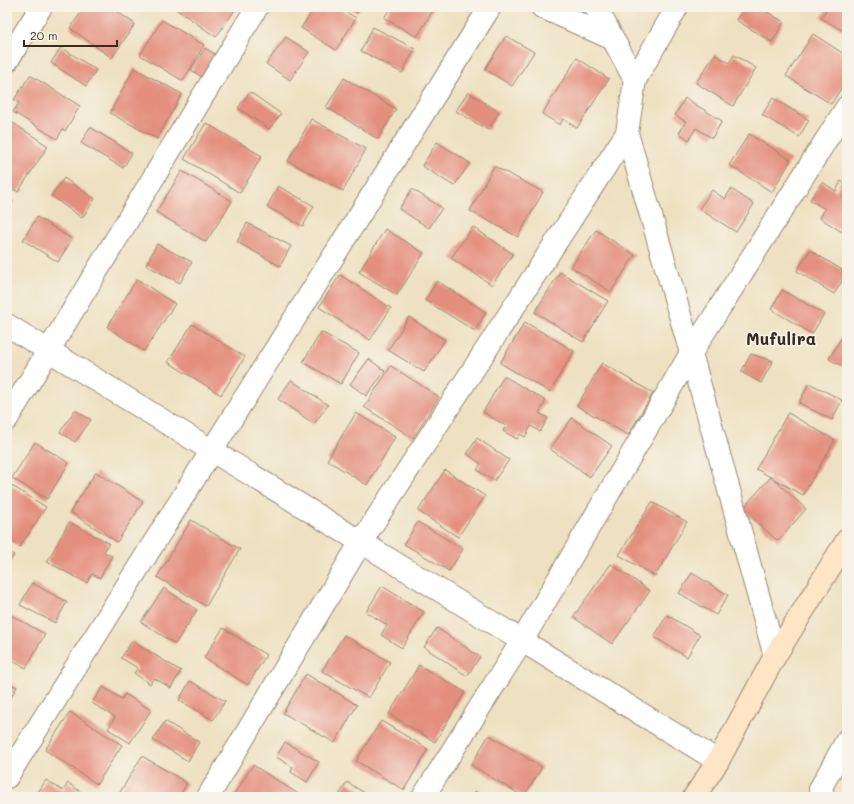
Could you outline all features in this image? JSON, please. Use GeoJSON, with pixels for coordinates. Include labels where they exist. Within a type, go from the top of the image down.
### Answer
{"type":"FeatureCollection","features":[{"type":"Feature","properties":{"kind":"street"},"geometry":{"type":"LineString","coordinates":[[7,61],[41,7]]}},
{"type":"Feature","properties":{"kind":"street"},"geometry":{"type":"LineString","coordinates":[[7,419],[257,7]]}},
{"type":"Feature","properties":{"kind":"street"},"geometry":{"type":"LineString","coordinates":[[7,777],[490,7]]}},
{"type":"Feature","properties":{"kind":"street"},"geometry":{"type":"LineString","coordinates":[[542,7],[613,39]]}},
{"type":"Feature","properties":{"kind":"street"},"geometry":{"type":"LineString","coordinates":[[596,7],[635,80]]}},
{"type":"Feature","properties":{"kind":"street"},"geometry":{"type":"LineString","coordinates":[[208,797],[361,542],[627,133],[635,80],[677,7]]}},
{"type":"Feature","properties":{"kind":"street"},"geometry":{"type":"LineString","coordinates":[[423,797],[522,641],[691,353],[847,107]]}},
{"type":"Feature","properties":{"kind":"street"},"geometry":{"type":"LineString","coordinates":[[627,133],[691,353],[775,656]]}},
{"type":"Feature","properties":{"kind":"street"},"geometry":{"type":"LineString","coordinates":[[7,325],[718,761]]}},
{"type":"Feature","properties":{"kind":"street"},"geometry":{"type":"LineString","coordinates":[[694,797],[718,761],[775,656],[847,540]]}},
{"type":"Feature","properties":{"kind":"street"},"geometry":{"type":"LineString","coordinates":[[820,794],[847,740]]}},
{"type":"Feature","properties":{"kind":"building"},"geometry":{"type":"Polygon","coordinates":[[[85,7],[111,7],[135,24],[112,58],[70,28],[85,7]]]}},
{"type":"Feature","properties":{"kind":"building"},"geometry":{"type":"Polygon","coordinates":[[[173,7],[237,7],[216,37],[173,7]]]}},
{"type":"Feature","properties":{"kind":"building"},"geometry":{"type":"Polygon","coordinates":[[[315,7],[338,7],[356,18],[336,50],[301,28],[315,7]]]}},
{"type":"Feature","properties":{"kind":"building"},"geometry":{"type":"Polygon","coordinates":[[[346,7],[361,7],[357,13],[346,7]]]}},
{"type":"Feature","properties":{"kind":"building"},"geometry":{"type":"Polygon","coordinates":[[[391,7],[435,7],[417,37],[384,18],[391,7]]]}},
{"type":"Feature","properties":{"kind":"building"},"geometry":{"type":"Polygon","coordinates":[[[744,7],[759,7],[784,22],[772,42],[736,20],[744,7]]]}},
{"type":"Feature","properties":{"kind":"building"},"geometry":{"type":"Polygon","coordinates":[[[828,7],[847,7],[847,33],[821,18],[828,7]]]}},
{"type":"Feature","properties":{"kind":"building"},"geometry":{"type":"Polygon","coordinates":[[[162,20],[204,45],[183,81],[140,55],[162,20]]]}},
{"type":"Feature","properties":{"kind":"building"},"geometry":{"type":"Polygon","coordinates":[[[373,27],[415,49],[402,73],[361,51],[373,27]]]}},
{"type":"Feature","properties":{"kind":"building"},"geometry":{"type":"Polygon","coordinates":[[[813,34],[847,56],[847,79],[831,104],[786,76],[813,34]]]}},
{"type":"Feature","properties":{"kind":"building"},"geometry":{"type":"Polygon","coordinates":[[[506,36],[534,52],[512,86],[485,69],[506,36]]]}},
{"type":"Feature","properties":{"kind":"building"},"geometry":{"type":"Polygon","coordinates":[[[286,37],[309,52],[290,80],[266,64],[286,37]]]}},
{"type":"Feature","properties":{"kind":"building"},"geometry":{"type":"Polygon","coordinates":[[[61,47],[96,70],[86,86],[51,63],[61,47]]]}},
{"type":"Feature","properties":{"kind":"building"},"geometry":{"type":"Polygon","coordinates":[[[205,48],[220,57],[205,79],[191,70],[205,48]]]}},
{"type":"Feature","properties":{"kind":"building"},"geometry":{"type":"Polygon","coordinates":[[[715,54],[729,63],[734,55],[756,68],[733,106],[696,83],[715,54]]]}},
{"type":"Feature","properties":{"kind":"building"},"geometry":{"type":"Polygon","coordinates":[[[577,58],[609,79],[577,128],[563,119],[560,125],[542,114],[577,58]]]}},
{"type":"Feature","properties":{"kind":"building"},"geometry":{"type":"Polygon","coordinates":[[[134,68],[182,94],[157,139],[110,113],[134,68]]]}},
{"type":"Feature","properties":{"kind":"building"},"geometry":{"type":"Polygon","coordinates":[[[30,75],[80,106],[65,131],[63,129],[57,139],[13,112],[19,103],[14,100],[30,75]]]}},
{"type":"Feature","properties":{"kind":"building"},"geometry":{"type":"Polygon","coordinates":[[[344,78],[396,109],[378,139],[326,107],[344,78]]]}},
{"type":"Feature","properties":{"kind":"building"},"geometry":{"type":"Polygon","coordinates":[[[250,92],[281,114],[269,129],[238,108],[250,92]]]}},
{"type":"Feature","properties":{"kind":"building"},"geometry":{"type":"Polygon","coordinates":[[[468,92],[499,112],[488,130],[456,111],[468,92]]]}},
{"type":"Feature","properties":{"kind":"building"},"geometry":{"type":"Polygon","coordinates":[[[685,98],[722,121],[712,138],[696,128],[689,140],[679,133],[686,122],[675,115],[685,98]]]}},
{"type":"Feature","properties":{"kind":"building"},"geometry":{"type":"Polygon","coordinates":[[[773,98],[809,120],[799,137],[762,115],[773,98]]]}},
{"type":"Feature","properties":{"kind":"building"},"geometry":{"type":"Polygon","coordinates":[[[311,119],[366,149],[343,191],[288,161],[311,119]]]}},
{"type":"Feature","properties":{"kind":"building"},"geometry":{"type":"Polygon","coordinates":[[[13,123],[48,146],[18,192],[7,185],[7,132],[13,123]]]}},
{"type":"Feature","properties":{"kind":"building"},"geometry":{"type":"Polygon","coordinates":[[[206,123],[262,156],[240,193],[184,159],[206,123]]]}},
{"type":"Feature","properties":{"kind":"building"},"geometry":{"type":"Polygon","coordinates":[[[90,127],[132,153],[123,168],[81,143],[90,127]]]}},
{"type":"Feature","properties":{"kind":"building"},"geometry":{"type":"Polygon","coordinates":[[[749,134],[791,160],[772,192],[729,165],[749,134]]]}},
{"type":"Feature","properties":{"kind":"building"},"geometry":{"type":"Polygon","coordinates":[[[437,142],[470,163],[454,186],[422,166],[437,142]]]}},
{"type":"Feature","properties":{"kind":"building"},"geometry":{"type":"Polygon","coordinates":[[[494,166],[543,192],[518,237],[470,211],[494,166]]]}},
{"type":"Feature","properties":{"kind":"building"},"geometry":{"type":"Polygon","coordinates":[[[182,171],[232,201],[206,242],[156,212],[182,171]]]}},
{"type":"Feature","properties":{"kind":"building"},"geometry":{"type":"Polygon","coordinates":[[[64,178],[95,199],[82,218],[51,196],[64,178]]]}},
{"type":"Feature","properties":{"kind":"building"},"geometry":{"type":"Polygon","coordinates":[[[841,181],[847,185],[847,235],[820,218],[825,209],[810,200],[822,182],[836,191],[841,181]]]}},
{"type":"Feature","properties":{"kind":"building"},"geometry":{"type":"Polygon","coordinates":[[[278,186],[314,206],[303,226],[267,207],[278,186]]]}},
{"type":"Feature","properties":{"kind":"building"},"geometry":{"type":"Polygon","coordinates":[[[412,189],[442,208],[429,228],[399,209],[412,189]]]}},
{"type":"Feature","properties":{"kind":"building"},"geometry":{"type":"Polygon","coordinates":[[[731,189],[754,204],[736,232],[699,209],[712,190],[725,199],[731,189]]]}},
{"type":"Feature","properties":{"kind":"building"},"geometry":{"type":"Polygon","coordinates":[[[7,197],[13,201],[7,211],[7,197]]]}},
{"type":"Feature","properties":{"kind":"building"},"geometry":{"type":"Polygon","coordinates":[[[37,217],[72,239],[58,262],[23,240],[37,217]]]}},
{"type":"Feature","properties":{"kind":"building"},"geometry":{"type":"Polygon","coordinates":[[[247,223],[291,246],[280,266],[237,242],[247,223]]]}},
{"type":"Feature","properties":{"kind":"building"},"geometry":{"type":"Polygon","coordinates":[[[473,227],[513,254],[492,285],[451,258],[473,227]]]}},
{"type":"Feature","properties":{"kind":"building"},"geometry":{"type":"Polygon","coordinates":[[[385,229],[424,253],[397,295],[359,272],[385,229]]]}},
{"type":"Feature","properties":{"kind":"building"},"geometry":{"type":"Polygon","coordinates":[[[596,230],[635,255],[611,292],[571,267],[596,230]]]}},
{"type":"Feature","properties":{"kind":"building"},"geometry":{"type":"Polygon","coordinates":[[[157,244],[192,262],[180,283],[146,265],[157,244]]]}},
{"type":"Feature","properties":{"kind":"building"},"geometry":{"type":"Polygon","coordinates":[[[810,250],[847,273],[834,294],[797,271],[810,250]]]}},
{"type":"Feature","properties":{"kind":"building"},"geometry":{"type":"Polygon","coordinates":[[[560,272],[608,301],[583,342],[535,312],[560,272]]]}},
{"type":"Feature","properties":{"kind":"building"},"geometry":{"type":"Polygon","coordinates":[[[340,275],[391,308],[370,340],[319,307],[340,275]]]}},
{"type":"Feature","properties":{"kind":"building"},"geometry":{"type":"Polygon","coordinates":[[[137,279],[175,304],[144,351],[107,327],[137,279]]]}},
{"type":"Feature","properties":{"kind":"building"},"geometry":{"type":"Polygon","coordinates":[[[437,281],[486,312],[475,331],[425,300],[437,281]]]}},
{"type":"Feature","properties":{"kind":"building"},"geometry":{"type":"Polygon","coordinates":[[[782,290],[824,314],[812,334],[771,309],[782,290]]]}},
{"type":"Feature","properties":{"kind":"building"},"geometry":{"type":"Polygon","coordinates":[[[409,317],[445,340],[424,372],[388,350],[409,317]]]}},
{"type":"Feature","properties":{"kind":"building"},"geometry":{"type":"Polygon","coordinates":[[[525,322],[574,351],[550,392],[500,363],[525,322]]]}},
{"type":"Feature","properties":{"kind":"building"},"geometry":{"type":"Polygon","coordinates":[[[192,324],[245,357],[221,395],[168,362],[192,324]]]}},
{"type":"Feature","properties":{"kind":"building"},"geometry":{"type":"Polygon","coordinates":[[[847,328],[847,369],[829,359],[847,328]]]}},
{"type":"Feature","properties":{"kind":"building"},"geometry":{"type":"Polygon","coordinates":[[[321,332],[359,353],[341,384],[303,362],[321,332]]]}},
{"type":"Feature","properties":{"kind":"building"},"geometry":{"type":"Polygon","coordinates":[[[751,354],[773,361],[761,383],[741,372],[751,354]]]}},
{"type":"Feature","properties":{"kind":"building"},"geometry":{"type":"Polygon","coordinates":[[[369,359],[385,371],[366,396],[350,384],[369,359]]]}},
{"type":"Feature","properties":{"kind":"building"},"geometry":{"type":"Polygon","coordinates":[[[602,363],[653,393],[628,435],[577,406],[602,363]]]}},
{"type":"Feature","properties":{"kind":"building"},"geometry":{"type":"Polygon","coordinates":[[[391,366],[439,397],[413,438],[364,407],[391,366]]]}},
{"type":"Feature","properties":{"kind":"building"},"geometry":{"type":"Polygon","coordinates":[[[504,376],[546,401],[539,413],[548,418],[540,432],[531,426],[525,437],[520,434],[517,439],[503,431],[506,426],[483,412],[504,376]]]}},
{"type":"Feature","properties":{"kind":"building"},"geometry":{"type":"Polygon","coordinates":[[[291,380],[328,405],[314,424],[278,399],[291,380]]]}},
{"type":"Feature","properties":{"kind":"building"},"geometry":{"type":"Polygon","coordinates":[[[809,383],[842,400],[832,420],[799,403],[809,383]]]}},
{"type":"Feature","properties":{"kind":"building"},"geometry":{"type":"Polygon","coordinates":[[[75,410],[91,420],[75,442],[60,432],[75,410]]]}},
{"type":"Feature","properties":{"kind":"building"},"geometry":{"type":"Polygon","coordinates":[[[356,413],[395,437],[367,485],[327,460],[356,413]]]}},
{"type":"Feature","properties":{"kind":"building"},"geometry":{"type":"Polygon","coordinates":[[[788,413],[835,440],[803,495],[756,469],[788,413]]]}},
{"type":"Feature","properties":{"kind":"building"},"geometry":{"type":"Polygon","coordinates":[[[572,418],[612,446],[590,477],[550,449],[572,418]]]}},
{"type":"Feature","properties":{"kind":"building"},"geometry":{"type":"Polygon","coordinates":[[[477,438],[509,460],[494,481],[477,470],[481,464],[467,454],[477,438]]]}},
{"type":"Feature","properties":{"kind":"building"},"geometry":{"type":"Polygon","coordinates":[[[35,442],[69,463],[47,499],[12,478],[35,442]]]}},
{"type":"Feature","properties":{"kind":"building"},"geometry":{"type":"Polygon","coordinates":[[[445,470],[485,496],[458,537],[418,511],[445,470]]]}},
{"type":"Feature","properties":{"kind":"building"},"geometry":{"type":"Polygon","coordinates":[[[96,472],[143,502],[117,542],[70,512],[96,472]]]}},
{"type":"Feature","properties":{"kind":"building"},"geometry":{"type":"Polygon","coordinates":[[[771,477],[806,509],[778,541],[742,509],[771,477]]]}},
{"type":"Feature","properties":{"kind":"building"},"geometry":{"type":"Polygon","coordinates":[[[9,484],[46,507],[20,547],[7,539],[7,487],[9,484]]]}},
{"type":"Feature","properties":{"kind":"building"},"geometry":{"type":"Polygon","coordinates":[[[652,502],[687,522],[655,576],[619,555],[652,502]]]}},
{"type":"Feature","properties":{"kind":"building"},"geometry":{"type":"Polygon","coordinates":[[[191,520],[240,549],[206,606],[157,577],[191,520]]]}},
{"type":"Feature","properties":{"kind":"building"},"geometry":{"type":"Polygon","coordinates":[[[69,522],[109,543],[104,552],[112,556],[100,578],[92,574],[87,583],[47,562],[69,522]]]}},
{"type":"Feature","properties":{"kind":"building"},"geometry":{"type":"Polygon","coordinates":[[[418,522],[463,549],[449,571],[404,544],[418,522]]]}},
{"type":"Feature","properties":{"kind":"building"},"geometry":{"type":"Polygon","coordinates":[[[7,551],[14,555],[7,566],[7,551]]]}},
{"type":"Feature","properties":{"kind":"building"},"geometry":{"type":"Polygon","coordinates":[[[611,564],[650,591],[612,644],[573,617],[611,564]]]}},
{"type":"Feature","properties":{"kind":"building"},"geometry":{"type":"Polygon","coordinates":[[[692,573],[728,595],[716,615],[679,593],[692,573]]]}},
{"type":"Feature","properties":{"kind":"building"},"geometry":{"type":"Polygon","coordinates":[[[32,583],[67,602],[55,623],[20,605],[32,583]]]}},
{"type":"Feature","properties":{"kind":"building"},"geometry":{"type":"Polygon","coordinates":[[[382,586],[424,612],[402,648],[381,635],[387,625],[366,612],[382,586]]]}},
{"type":"Feature","properties":{"kind":"building"},"geometry":{"type":"Polygon","coordinates":[[[164,588],[197,610],[175,644],[141,622],[164,588]]]}},
{"type":"Feature","properties":{"kind":"building"},"geometry":{"type":"Polygon","coordinates":[[[7,613],[45,634],[26,668],[7,658],[7,613]]]}},
{"type":"Feature","properties":{"kind":"building"},"geometry":{"type":"Polygon","coordinates":[[[667,615],[700,635],[687,657],[654,637],[667,615]]]}},
{"type":"Feature","properties":{"kind":"building"},"geometry":{"type":"Polygon","coordinates":[[[223,628],[266,655],[248,685],[204,658],[223,628]]]}},
{"type":"Feature","properties":{"kind":"building"},"geometry":{"type":"Polygon","coordinates":[[[437,628],[480,657],[467,676],[424,647],[437,628]]]}},
{"type":"Feature","properties":{"kind":"building"},"geometry":{"type":"Polygon","coordinates":[[[344,635],[390,662],[369,698],[322,671],[344,635]]]}},
{"type":"Feature","properties":{"kind":"building"},"geometry":{"type":"Polygon","coordinates":[[[132,641],[181,671],[171,688],[154,678],[150,684],[134,673],[138,668],[121,658],[132,641]]]}},
{"type":"Feature","properties":{"kind":"building"},"geometry":{"type":"Polygon","coordinates":[[[419,665],[465,692],[435,742],[389,714],[419,665]]]}},
{"type":"Feature","properties":{"kind":"building"},"geometry":{"type":"Polygon","coordinates":[[[306,674],[357,705],[335,743],[283,713],[306,674]]]}},
{"type":"Feature","properties":{"kind":"building"},"geometry":{"type":"Polygon","coordinates":[[[190,681],[225,701],[213,720],[179,700],[190,681]]]}},
{"type":"Feature","properties":{"kind":"building"},"geometry":{"type":"Polygon","coordinates":[[[7,682],[17,687],[7,704],[7,682]]]}},
{"type":"Feature","properties":{"kind":"building"},"geometry":{"type":"Polygon","coordinates":[[[103,687],[122,699],[125,694],[151,710],[130,743],[108,729],[115,717],[92,703],[103,687]]]}},
{"type":"Feature","properties":{"kind":"building"},"geometry":{"type":"Polygon","coordinates":[[[70,712],[122,745],[97,784],[45,750],[70,712]]]}},
{"type":"Feature","properties":{"kind":"building"},"geometry":{"type":"Polygon","coordinates":[[[165,721],[199,742],[188,761],[153,740],[165,721]]]}},
{"type":"Feature","properties":{"kind":"building"},"geometry":{"type":"Polygon","coordinates":[[[381,721],[428,749],[404,790],[356,761],[381,721]]]}},
{"type":"Feature","properties":{"kind":"building"},"geometry":{"type":"Polygon","coordinates":[[[489,735],[542,767],[524,797],[471,765],[489,735]]]}},
{"type":"Feature","properties":{"kind":"building"},"geometry":{"type":"Polygon","coordinates":[[[285,742],[319,762],[307,782],[291,772],[293,767],[276,757],[285,742]]]}},
{"type":"Feature","properties":{"kind":"building"},"geometry":{"type":"Polygon","coordinates":[[[142,756],[187,783],[179,797],[124,797],[119,794],[142,756]]]}},
{"type":"Feature","properties":{"kind":"building"},"geometry":{"type":"Polygon","coordinates":[[[253,765],[303,797],[232,797],[253,765]]]}},
{"type":"Feature","properties":{"kind":"building"},"geometry":{"type":"Polygon","coordinates":[[[46,780],[63,791],[68,783],[85,795],[84,797],[45,797],[38,792],[46,780]]]}},
{"type":"Feature","properties":{"kind":"building"},"geometry":{"type":"Polygon","coordinates":[[[347,782],[371,797],[338,797],[347,782]]]}},
{"type":"Feature","properties":{"kind":"building"},"geometry":{"type":"Polygon","coordinates":[[[475,791],[485,797],[471,797],[475,791]]]}},
{"type":"Feature","properties":{"kind":"district","name":"Mufulira"},"geometry":{"type":"Point","coordinates":[781,339]}}]}
